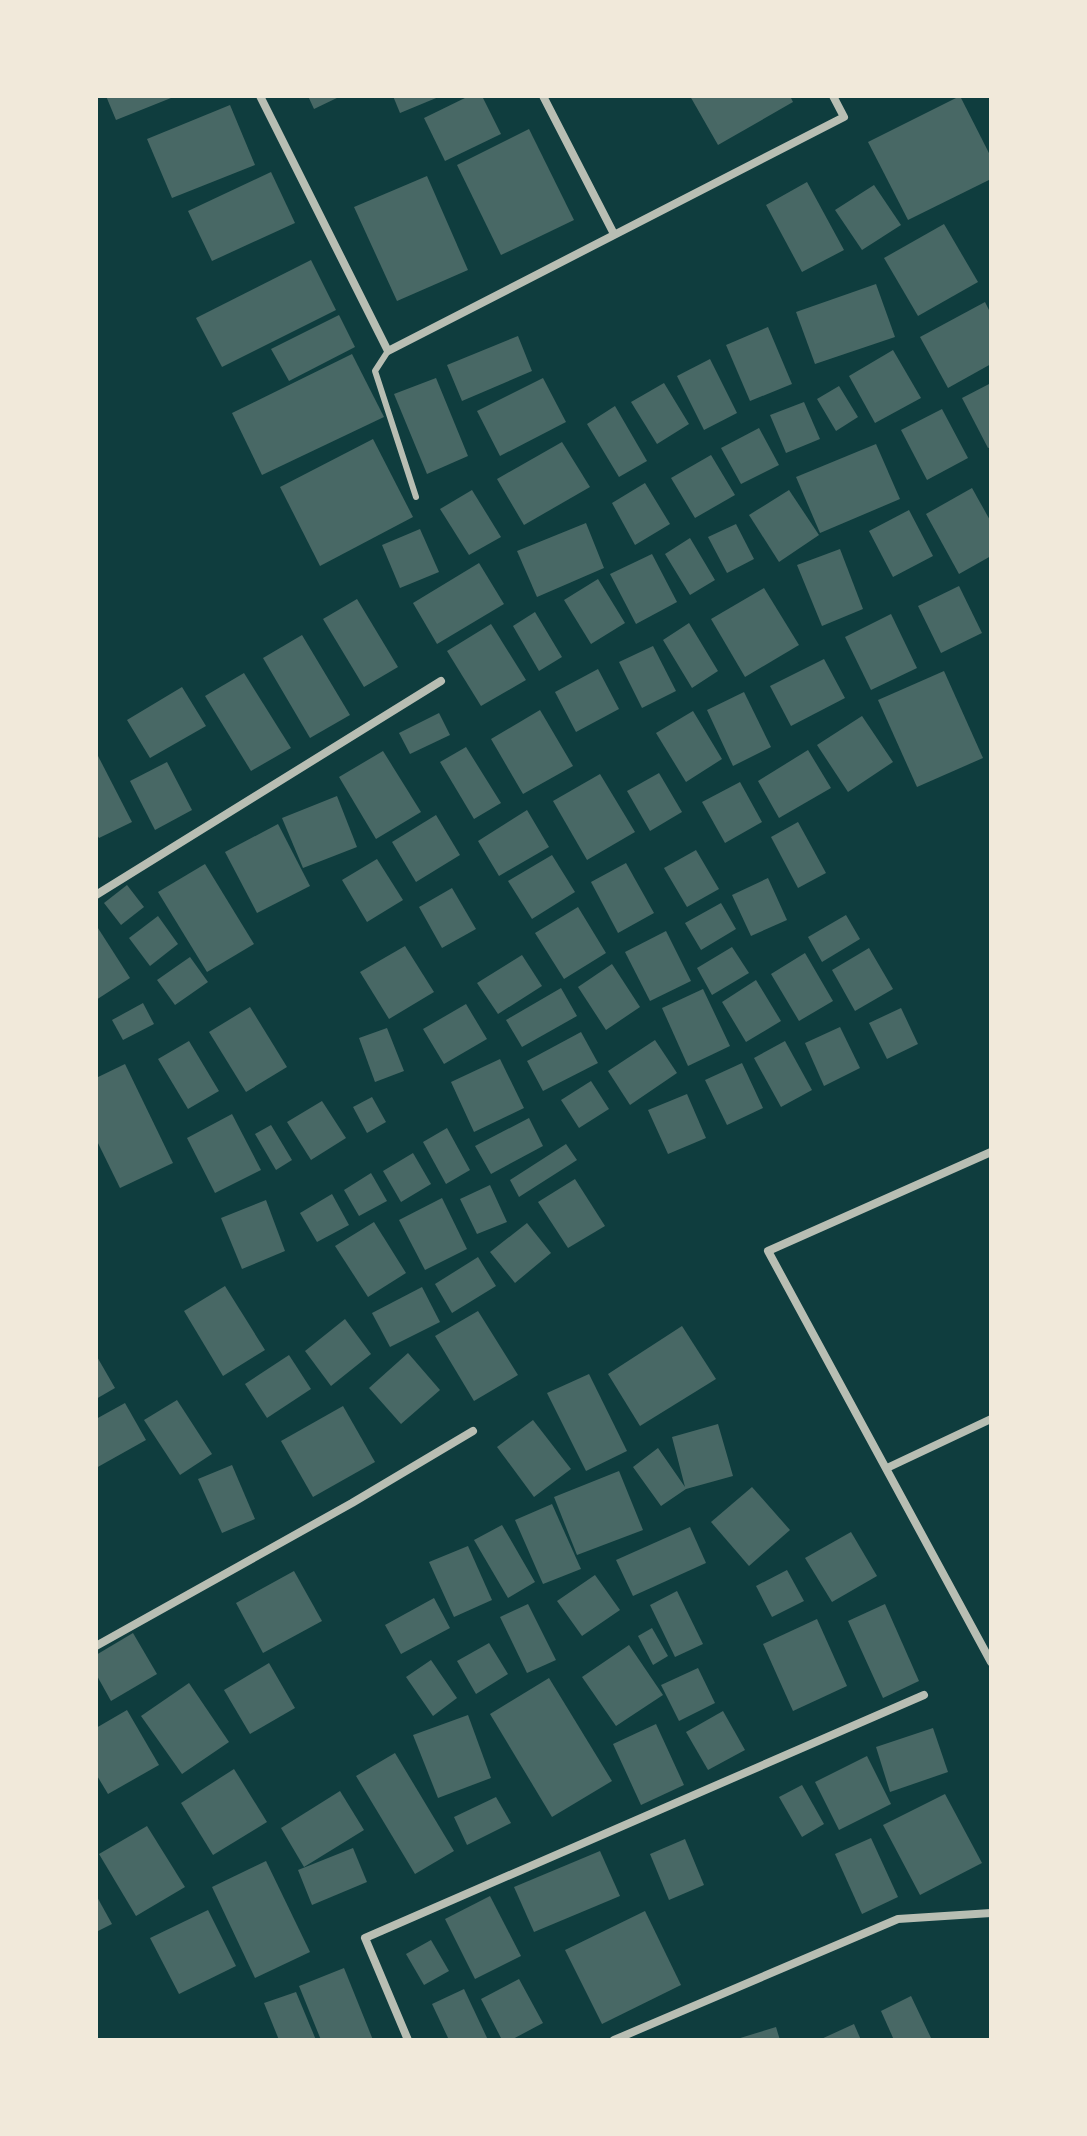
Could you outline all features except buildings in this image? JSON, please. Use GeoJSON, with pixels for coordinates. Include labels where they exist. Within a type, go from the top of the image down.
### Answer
{"type":"FeatureCollection","features":[{"type":"Feature","properties":{"kind":"street"},"geometry":{"type":"LineString","coordinates":[[260,96],[388,351],[844,117],[833,96]]}},
{"type":"Feature","properties":{"kind":"street"},"geometry":{"type":"LineString","coordinates":[[543,96],[614,234]]}},
{"type":"Feature","properties":{"kind":"street"},"geometry":{"type":"LineString","coordinates":[[96,895],[441,681]]}},
{"type":"Feature","properties":{"kind":"street"},"geometry":{"type":"LineString","coordinates":[[991,1152],[768,1251],[991,1662]]}},
{"type":"Feature","properties":{"kind":"street"},"geometry":{"type":"LineString","coordinates":[[887,1468],[991,1419]]}},
{"type":"Feature","properties":{"kind":"street"},"geometry":{"type":"LineString","coordinates":[[96,1646],[352,1503],[473,1431]]}},
{"type":"Feature","properties":{"kind":"street"},"geometry":{"type":"LineString","coordinates":[[408,2040],[365,1938],[924,1695]]}},
{"type":"Feature","properties":{"kind":"street"},"geometry":{"type":"LineString","coordinates":[[614,2040],[898,1919],[991,1913]]}},
{"type":"Feature","properties":{"kind":"lane"},"geometry":{"type":"LineString","coordinates":[[388,351],[375,371],[416,497]]}}]}
